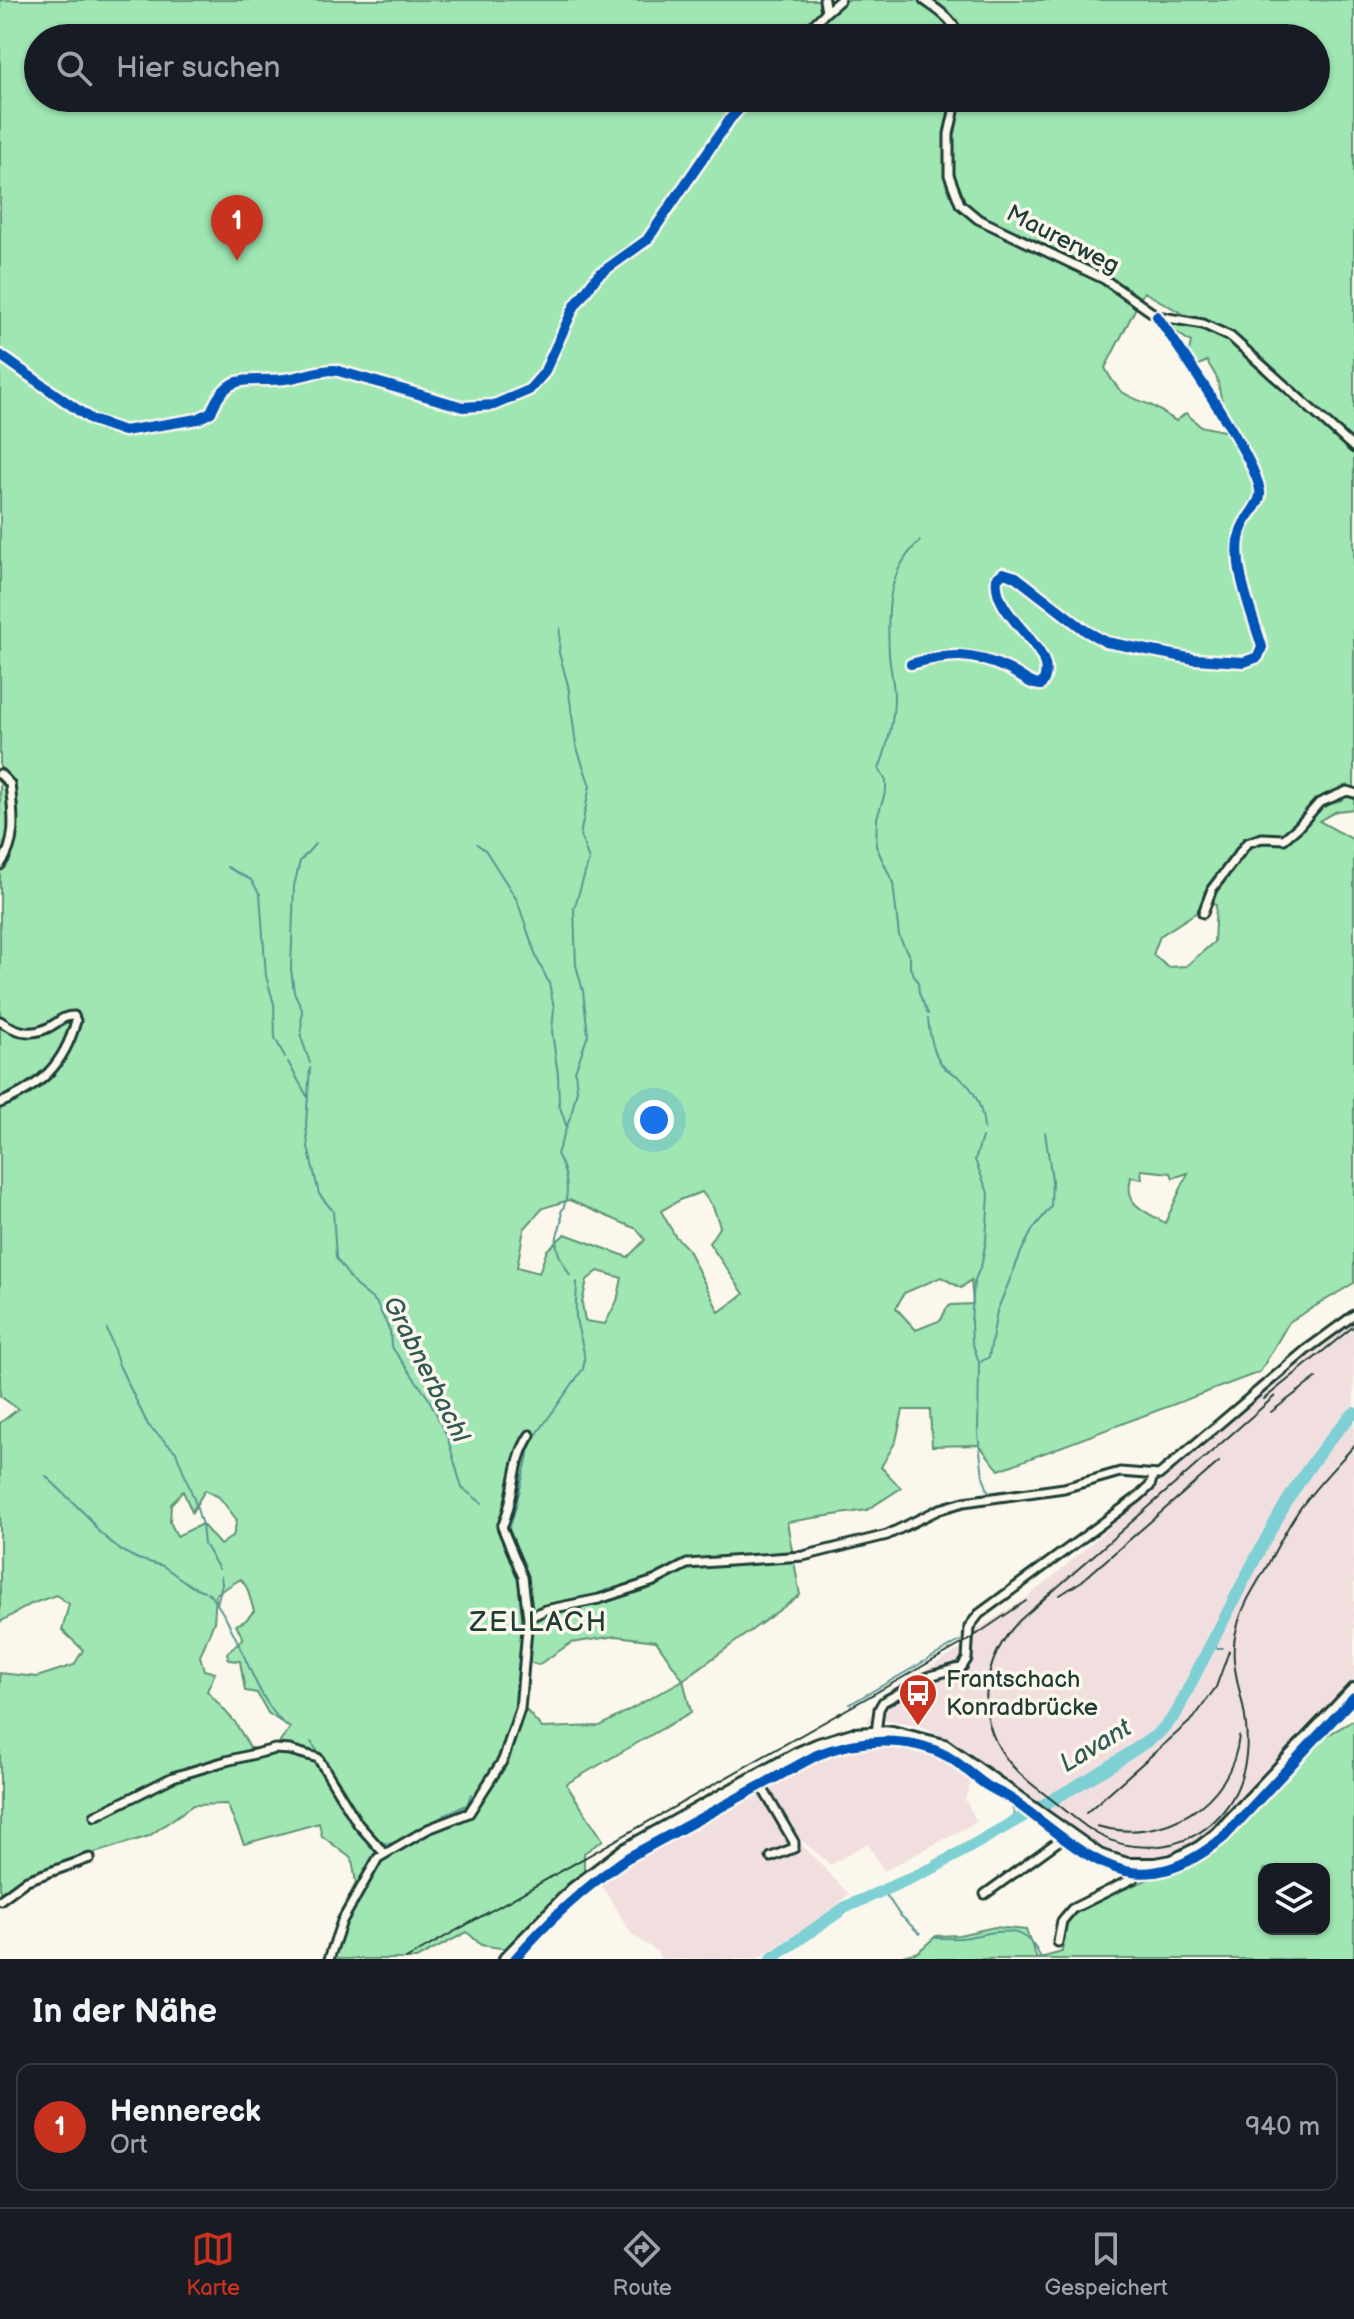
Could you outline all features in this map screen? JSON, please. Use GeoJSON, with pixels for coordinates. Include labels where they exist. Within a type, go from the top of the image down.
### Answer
{"type":"FeatureCollection","features":[{"type":"Feature","properties":{"kind":"main road"},"geometry":{"type":"LineString","coordinates":[[506,1959],[554,1907],[595,1872],[653,1834],[819,1745],[852,1735],[876,1733],[908,1736],[944,1746],[1099,1856],[1139,1866],[1172,1862],[1200,1848],[1217,1835],[1354,1690]]}},
{"type":"Feature","properties":{"kind":"street"},"geometry":{"type":"LineString","coordinates":[[824,0],[826,12]]}},
{"type":"Feature","properties":{"kind":"street"},"geometry":{"type":"LineString","coordinates":[[814,24],[840,0]]}},
{"type":"Feature","properties":{"kind":"street"},"geometry":{"type":"LineString","coordinates":[[924,0],[954,24]]}},
{"type":"Feature","properties":{"kind":"street"},"geometry":{"type":"LineString","coordinates":[[0,355],[92,420],[124,431],[198,419],[211,412],[219,393],[237,381],[286,379],[320,370],[335,370],[463,407],[494,405],[529,390],[544,373],[574,307],[598,275],[647,240],[736,112]]}},
{"type":"Feature","properties":{"kind":"street","name":"Maurerweg"},"geometry":{"type":"LineString","coordinates":[[954,112],[949,134],[949,175],[960,204],[978,219],[1104,279],[1157,316],[1203,324],[1231,337],[1354,448]]}},
{"type":"Feature","properties":{"kind":"street"},"geometry":{"type":"LineString","coordinates":[[911,664],[949,654],[968,656],[1010,670],[1034,685],[1041,685],[1047,674],[1045,660],[1017,627],[999,594],[997,580],[1003,573],[1016,577],[1086,631],[1106,642],[1194,659],[1244,662],[1258,657],[1262,647],[1240,573],[1238,548],[1241,529],[1260,497],[1258,478],[1210,393],[1157,316]]}},
{"type":"Feature","properties":{"kind":"street"},"geometry":{"type":"LineString","coordinates":[[0,774],[10,784],[13,832],[8,853],[0,865]]}},
{"type":"Feature","properties":{"kind":"street"},"geometry":{"type":"LineString","coordinates":[[1203,913],[1212,889],[1247,843],[1262,838],[1284,839],[1319,803],[1347,791],[1354,793]]}},
{"type":"Feature","properties":{"kind":"street"},"geometry":{"type":"LineString","coordinates":[[0,1021],[19,1032],[30,1033],[45,1030],[69,1015],[74,1016],[76,1021],[60,1060],[51,1072],[24,1093],[0,1103]]}},
{"type":"Feature","properties":{"kind":"street"},"geometry":{"type":"LineString","coordinates":[[528,1618],[545,1610],[599,1599],[654,1581],[687,1564],[803,1556],[887,1535],[940,1509],[964,1502],[1064,1488],[1120,1472],[1153,1476],[1164,1472],[1306,1350],[1354,1315]]}},
{"type":"Feature","properties":{"kind":"street"},"geometry":{"type":"LineString","coordinates":[[329,1959],[342,1921],[378,1858],[441,1823],[469,1813],[503,1760],[520,1709],[528,1618],[523,1577],[502,1527],[510,1506],[514,1476],[530,1435]]}},
{"type":"Feature","properties":{"kind":"street"},"geometry":{"type":"LineString","coordinates":[[876,1733],[883,1702],[930,1676],[962,1667],[967,1659],[969,1627],[979,1614],[1138,1497],[1150,1486],[1153,1476]]}},
{"type":"Feature","properties":{"kind":"street"},"geometry":{"type":"LineString","coordinates":[[95,1816],[173,1777],[275,1749],[290,1750],[318,1758],[358,1824],[384,1853]]}},
{"type":"Feature","properties":{"kind":"street"},"geometry":{"type":"LineString","coordinates":[[756,1777],[794,1842],[794,1848],[771,1857]]}},
{"type":"Feature","properties":{"kind":"street"},"geometry":{"type":"LineString","coordinates":[[985,1894],[1067,1835]]}},
{"type":"Feature","properties":{"kind":"street"},"geometry":{"type":"LineString","coordinates":[[0,1900],[27,1880],[90,1858]]}},
{"type":"Feature","properties":{"kind":"street"},"geometry":{"type":"LineString","coordinates":[[1058,1942],[1062,1921],[1072,1909],[1134,1878],[1139,1866]]}},
{"type":"Feature","properties":{"kind":"shaded area"},"geometry":{"type":"Polygon","coordinates":[[[1354,1321],[1354,1703],[1226,1841],[1189,1866],[1163,1873],[1099,1864],[1022,1792],[963,1748],[924,1727],[887,1721],[867,1723],[881,1695],[973,1642],[972,1632],[1020,1603],[1050,1579],[1278,1381],[1354,1321]]]}},
{"type":"Feature","properties":{"kind":"shaded area"},"geometry":{"type":"Polygon","coordinates":[[[872,1746],[892,1747],[936,1757],[972,1780],[965,1799],[977,1822],[884,1871],[867,1843],[831,1865],[802,1841],[766,1785],[822,1755],[872,1746]]]}},
{"type":"Feature","properties":{"kind":"shaded area"},"geometry":{"type":"Polygon","coordinates":[[[764,1786],[802,1845],[849,1894],[828,1914],[757,1959],[661,1959],[657,1951],[632,1935],[599,1881],[621,1865],[764,1786]]]}},
{"type":"Feature","properties":{"kind":"green space"},"geometry":{"type":"Polygon","coordinates":[[[0,0],[1354,0],[1354,809],[1337,811],[1319,821],[1354,840],[1354,1283],[1289,1322],[1260,1372],[999,1470],[979,1445],[932,1446],[930,1410],[903,1410],[896,1441],[881,1467],[901,1488],[867,1510],[787,1522],[800,1595],[683,1680],[691,1712],[566,1784],[603,1840],[584,1853],[584,1872],[507,1949],[481,1945],[467,1932],[416,1959],[330,1959],[337,1920],[356,1883],[352,1859],[322,1836],[319,1823],[244,1844],[227,1804],[193,1805],[149,1836],[30,1873],[0,1894],[0,1673],[37,1677],[74,1665],[83,1650],[62,1630],[69,1604],[56,1595],[31,1604],[0,1622],[0,1423],[18,1409],[0,1396],[0,0]],[[1144,292],[1105,368],[1118,388],[1127,395],[1176,421],[1186,413],[1200,426],[1228,432],[1217,378],[1207,361],[1197,366],[1188,355],[1191,342],[1162,323],[1183,314],[1144,292]],[[1203,901],[1197,912],[1160,936],[1153,955],[1168,967],[1186,966],[1214,942],[1216,905],[1203,901]],[[1141,1170],[1142,1179],[1131,1177],[1130,1195],[1133,1201],[1165,1223],[1188,1173],[1173,1178],[1171,1173],[1141,1170]],[[702,1192],[661,1211],[675,1236],[687,1248],[719,1312],[744,1294],[709,1243],[720,1226],[713,1207],[702,1192]],[[569,1200],[543,1208],[524,1229],[517,1267],[539,1273],[547,1250],[565,1234],[628,1257],[645,1240],[637,1229],[569,1200]],[[598,1271],[587,1280],[582,1303],[585,1321],[605,1324],[617,1301],[622,1278],[598,1271]],[[941,1277],[904,1293],[896,1308],[916,1330],[941,1320],[951,1305],[973,1304],[971,1280],[961,1288],[941,1277]],[[205,1490],[192,1512],[183,1491],[171,1504],[170,1522],[177,1536],[202,1524],[220,1545],[233,1536],[237,1520],[219,1497],[205,1490]],[[241,1579],[216,1594],[214,1622],[200,1656],[204,1670],[215,1673],[207,1691],[235,1722],[250,1748],[277,1746],[290,1728],[268,1713],[257,1693],[245,1691],[240,1661],[229,1660],[227,1653],[243,1638],[236,1625],[254,1611],[241,1579]],[[616,1636],[571,1643],[538,1665],[522,1659],[518,1701],[542,1728],[600,1726],[683,1680],[656,1641],[616,1636]]]}},
{"type":"Feature","properties":{"kind":"green space"},"geometry":{"type":"Polygon","coordinates":[[[1354,1720],[1354,1959],[1037,1959],[1062,1952],[1065,1921],[1075,1910],[1163,1873],[1189,1866],[1226,1841],[1321,1739],[1354,1720]]]}},
{"type":"Feature","properties":{"kind":"green space"},"geometry":{"type":"Polygon","coordinates":[[[995,1927],[1026,1930],[1037,1959],[890,1959],[918,1952],[936,1936],[959,1935],[995,1927]]]}},
{"type":"Feature","properties":{"kind":"waterway"},"geometry":{"type":"LineString","coordinates":[[920,541],[901,566],[891,593],[888,639],[894,707],[890,734],[879,769],[886,781],[886,790],[877,818],[876,846],[893,883],[899,936],[910,958],[910,968],[928,1014]]}},
{"type":"Feature","properties":{"kind":"waterway"},"geometry":{"type":"LineString","coordinates":[[560,628],[559,653],[568,685],[576,745],[590,786],[580,835],[589,860],[574,909],[576,965],[583,991],[588,1035],[575,1071],[577,1090],[571,1115],[557,1154],[567,1190],[556,1242],[570,1275]]}},
{"type":"Feature","properties":{"kind":"waterway","name":"Grabnerbachl"},"geometry":{"type":"LineString","coordinates":[[310,1063],[301,1037],[302,1009],[294,992],[291,969],[294,886],[300,861],[315,844]]}},
{"type":"Feature","properties":{"kind":"waterway"},"geometry":{"type":"LineString","coordinates":[[477,844],[486,851],[517,900],[537,959],[549,983],[554,1008],[552,1031],[559,1104],[567,1128]]}},
{"type":"Feature","properties":{"kind":"waterway"},"geometry":{"type":"LineString","coordinates":[[227,867],[251,880],[260,894],[266,976],[274,1004],[275,1038],[285,1057]]}},
{"type":"Feature","properties":{"kind":"waterway"},"geometry":{"type":"LineString","coordinates":[[928,1019],[937,1057],[974,1094],[984,1129]]}},
{"type":"Feature","properties":{"kind":"waterway"},"geometry":{"type":"LineString","coordinates":[[288,1062],[307,1096]]}},
{"type":"Feature","properties":{"kind":"waterway","name":"Grabnerbachl"},"geometry":{"type":"LineString","coordinates":[[310,1068],[306,1124],[308,1147],[319,1194],[333,1211],[336,1258],[355,1285],[376,1302],[390,1331],[391,1346],[429,1399],[447,1436],[462,1488],[482,1503]]}},
{"type":"Feature","properties":{"kind":"waterway"},"geometry":{"type":"LineString","coordinates":[[980,1362],[989,1357],[997,1311],[1022,1250],[1033,1229],[1051,1207],[1052,1180],[1045,1132]]}},
{"type":"Feature","properties":{"kind":"waterway"},"geometry":{"type":"LineString","coordinates":[[982,1137],[975,1160],[989,1195],[986,1240],[982,1263],[974,1282],[971,1323],[972,1342],[979,1362],[978,1434],[983,1476],[989,1494]]}},
{"type":"Feature","properties":{"kind":"waterway"},"geometry":{"type":"LineString","coordinates":[[537,1434],[583,1369],[584,1356],[576,1316],[577,1282]]}},
{"type":"Feature","properties":{"kind":"waterway"},"geometry":{"type":"LineString","coordinates":[[107,1329],[119,1365],[148,1425],[176,1452],[202,1525],[204,1544],[219,1569]]}},
{"type":"Feature","properties":{"kind":"waterway","name":"Lavant"},"geometry":{"type":"LineString","coordinates":[[771,1959],[846,1907],[933,1868],[1104,1770],[1158,1734],[1176,1714],[1277,1518],[1320,1452],[1354,1413]]}},
{"type":"Feature","properties":{"kind":"waterway"},"geometry":{"type":"LineString","coordinates":[[525,1566],[508,1532],[532,1442]]}},
{"type":"Feature","properties":{"kind":"waterway"},"geometry":{"type":"LineString","coordinates":[[46,1476],[120,1550],[163,1566],[191,1586],[204,1591]]}},
{"type":"Feature","properties":{"kind":"waterway"},"geometry":{"type":"LineString","coordinates":[[221,1576],[217,1604],[265,1699],[286,1726]]}},
{"type":"Feature","properties":{"kind":"waterway"},"geometry":{"type":"LineString","coordinates":[[207,1592],[217,1603]]}},
{"type":"Feature","properties":{"kind":"waterway"},"geometry":{"type":"LineString","coordinates":[[850,1704],[960,1641]]}},
{"type":"Feature","properties":{"kind":"waterway"},"geometry":{"type":"LineString","coordinates":[[1209,1648],[1223,1648]]}},
{"type":"Feature","properties":{"kind":"waterway"},"geometry":{"type":"LineString","coordinates":[[311,1742],[338,1780],[350,1805]]}},
{"type":"Feature","properties":{"kind":"waterway"},"geometry":{"type":"LineString","coordinates":[[422,1829],[467,1805],[471,1794]]}},
{"type":"Feature","properties":{"kind":"waterway"},"geometry":{"type":"LineString","coordinates":[[1011,1805],[1017,1820]]}},
{"type":"Feature","properties":{"kind":"waterway"},"geometry":{"type":"LineString","coordinates":[[358,1817],[369,1831]]}},
{"type":"Feature","properties":{"kind":"waterway"},"geometry":{"type":"LineString","coordinates":[[376,1839],[389,1844],[410,1836]]}},
{"type":"Feature","properties":{"kind":"waterway"},"geometry":{"type":"LineString","coordinates":[[883,1890],[899,1914],[920,1934]]}},
{"type":"Feature","properties":{"kind":"waterway"},"geometry":{"type":"LineString","coordinates":[[936,1938],[1011,1932],[1028,1939],[1041,1959]]}},
{"type":"Feature","properties":{"kind":"railway"},"geometry":{"type":"LineString","coordinates":[[1264,1399],[1354,1326]]}},
{"type":"Feature","properties":{"kind":"railway"},"geometry":{"type":"LineString","coordinates":[[1271,1412],[1316,1378]]}},
{"type":"Feature","properties":{"kind":"railway"},"geometry":{"type":"LineString","coordinates":[[1275,1396],[1020,1620],[997,1652],[990,1670],[987,1708],[990,1727],[998,1745],[1025,1779],[1093,1831],[1127,1845],[1172,1844],[1187,1839],[1212,1823],[1232,1798],[1244,1769],[1247,1738],[1234,1658],[1239,1620],[1294,1517],[1354,1446]]}},
{"type":"Feature","properties":{"kind":"railway"},"geometry":{"type":"LineString","coordinates":[[1060,1595],[1082,1581],[1219,1462]]}},
{"type":"Feature","properties":{"kind":"railway"},"geometry":{"type":"LineString","coordinates":[[406,1959],[967,1641],[1026,1601]]}},
{"type":"Feature","properties":{"kind":"railway"},"geometry":{"type":"LineString","coordinates":[[1086,1813],[1194,1718],[1216,1687],[1229,1651]]}},
{"type":"Feature","properties":{"kind":"railway"},"geometry":{"type":"LineString","coordinates":[[1097,1826],[1146,1830],[1190,1814],[1223,1781],[1234,1760],[1239,1736]]}},
{"type":"Feature","properties":{"kind":"cycle path"},"geometry":{"type":"LineString","coordinates":[[0,355],[92,420],[124,431],[198,419],[211,412],[224,390],[240,381],[285,379],[328,370],[463,407],[494,405],[529,390],[544,373],[574,307],[598,275],[647,240],[736,112]]}},
{"type":"Feature","properties":{"kind":"cycle path"},"geometry":{"type":"LineString","coordinates":[[911,664],[949,656],[972,657],[995,663],[1033,684],[1041,685],[1046,672],[1043,660],[998,593],[997,578],[1003,573],[1016,577],[1086,631],[1106,642],[1194,659],[1244,662],[1258,657],[1262,647],[1238,556],[1242,528],[1260,496],[1258,482],[1218,407],[1157,316]]}},
{"type":"Feature","properties":{"kind":"cycle path"},"geometry":{"type":"LineString","coordinates":[[515,1959],[568,1905],[627,1858],[817,1755],[848,1745],[899,1742],[932,1749],[1013,1800],[1089,1856],[1137,1873],[1163,1870],[1192,1859],[1224,1837],[1354,1697]]}},
{"type":"Feature","properties":{"kind":"place","name":"Hennereck"},"geometry":{"type":"Point","coordinates":[237,261]}},
{"type":"Feature","properties":{"kind":"place","name":"Frantschach Konradbrücke"},"geometry":{"type":"Point","coordinates":[918,1727]}},
{"type":"Feature","properties":{"kind":"district","name":"ZELLACH"},"geometry":{"type":"Point","coordinates":[539,1621]}}]}
